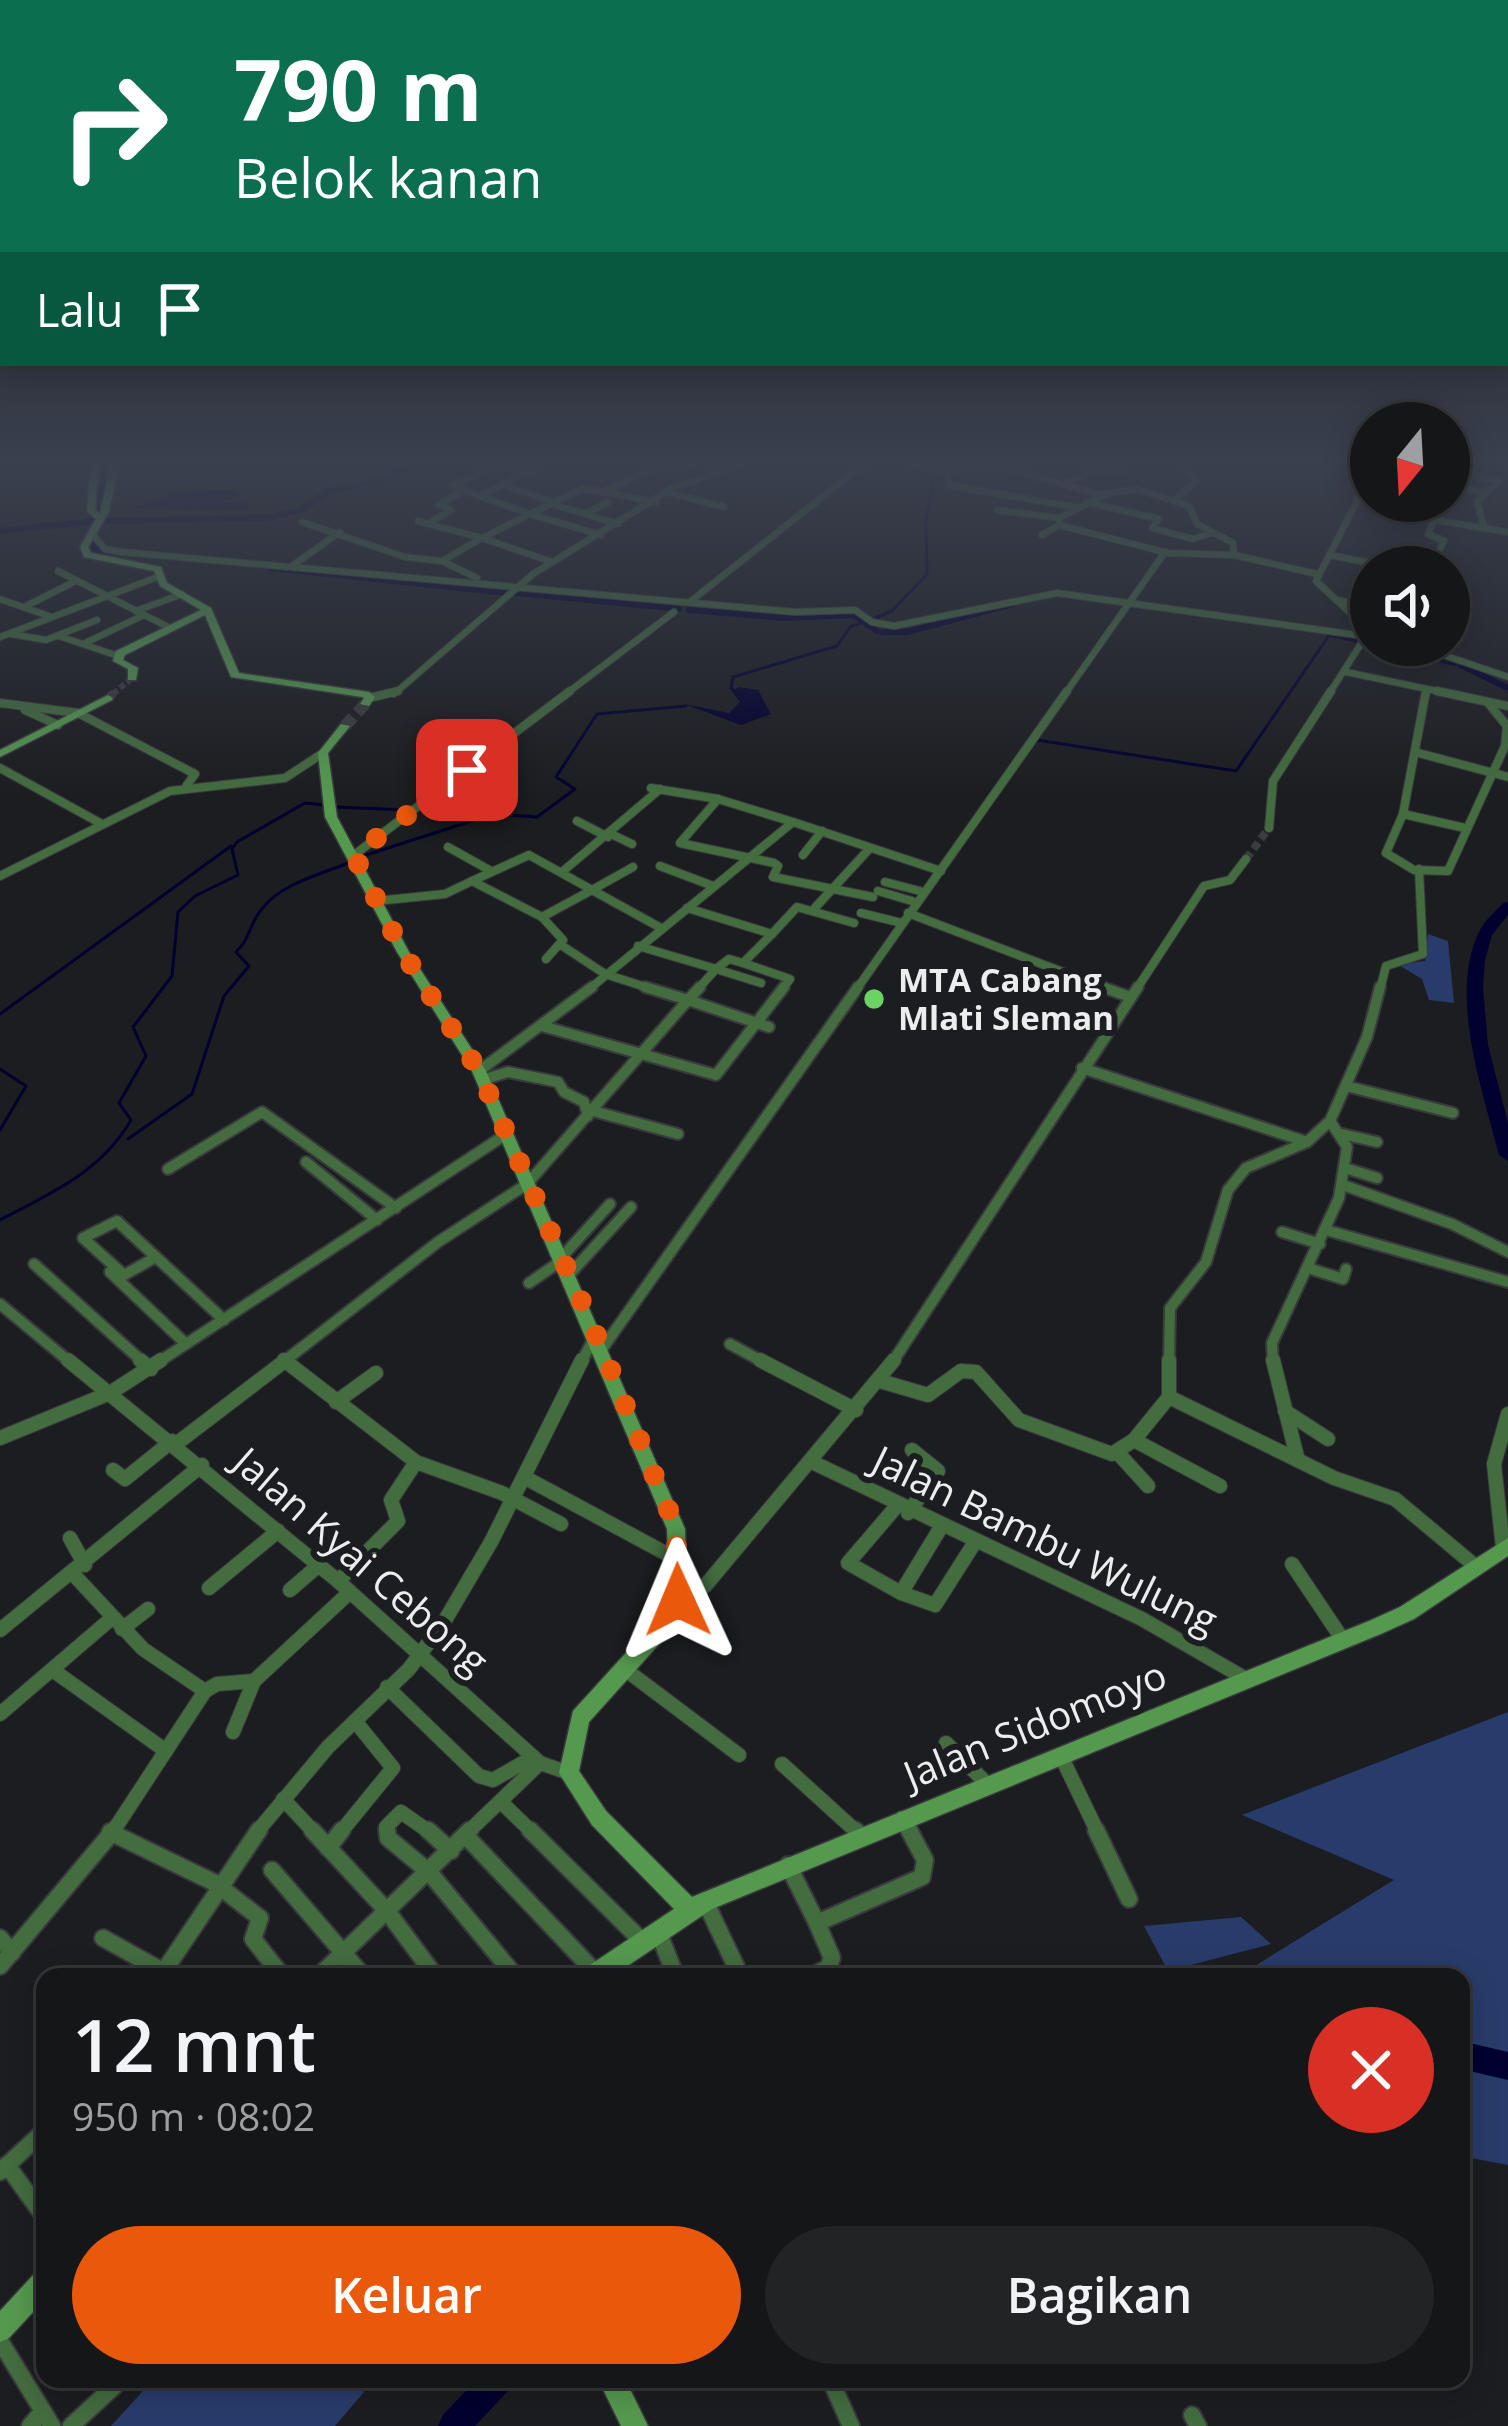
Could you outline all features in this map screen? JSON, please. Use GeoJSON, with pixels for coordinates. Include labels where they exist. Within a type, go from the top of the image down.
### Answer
{"type":"FeatureCollection","features":[{"type":"Feature","properties":{"kind":"street"},"geometry":{"type":"LineString","coordinates":[[60,572],[170,628]]}},
{"type":"Feature","properties":{"kind":"street"},"geometry":{"type":"LineString","coordinates":[[157,572],[208,610],[235,674],[367,701],[392,696],[538,572]]}},
{"type":"Feature","properties":{"kind":"street"},"geometry":{"type":"LineString","coordinates":[[366,572],[482,581]]}},
{"type":"Feature","properties":{"kind":"street"},"geometry":{"type":"LineString","coordinates":[[464,572],[513,590],[795,611],[855,610],[874,623],[894,626],[1043,594],[1350,637]]}},
{"type":"Feature","properties":{"kind":"street"},"geometry":{"type":"LineString","coordinates":[[692,601],[728,572]]}},
{"type":"Feature","properties":{"kind":"street"},"geometry":{"type":"LineString","coordinates":[[165,1968],[215,1883],[283,1799],[421,1655],[599,1341],[910,907],[941,871],[1151,572]]}},
{"type":"Feature","properties":{"kind":"street"},"geometry":{"type":"LineString","coordinates":[[1309,572],[1317,574],[1317,587],[1350,614]]}},
{"type":"Feature","properties":{"kind":"street"},"geometry":{"type":"LineString","coordinates":[[8,633],[103,594],[160,577]]}},
{"type":"Feature","properties":{"kind":"street"},"geometry":{"type":"LineString","coordinates":[[0,610],[76,581]]}},
{"type":"Feature","properties":{"kind":"street"},"geometry":{"type":"LineString","coordinates":[[83,644],[182,594]]}},
{"type":"Feature","properties":{"kind":"street"},"geometry":{"type":"LineString","coordinates":[[0,598],[49,616]]}},
{"type":"Feature","properties":{"kind":"street"},"geometry":{"type":"LineString","coordinates":[[1333,600],[1350,602]]}},
{"type":"Feature","properties":{"kind":"street"},"geometry":{"type":"LineString","coordinates":[[118,656],[208,610]]}},
{"type":"Feature","properties":{"kind":"street"},"geometry":{"type":"LineString","coordinates":[[354,855],[674,612]]}},
{"type":"Feature","properties":{"kind":"street"},"geometry":{"type":"LineString","coordinates":[[0,624],[8,633],[44,641],[97,620]]}},
{"type":"Feature","properties":{"kind":"street"},"geometry":{"type":"LineString","coordinates":[[59,636],[118,656],[133,668],[132,678]]}},
{"type":"Feature","properties":{"kind":"street"},"geometry":{"type":"LineString","coordinates":[[1470,664],[1508,677]]}},
{"type":"Feature","properties":{"kind":"street"},"geometry":{"type":"LineString","coordinates":[[1269,828],[1273,781],[1350,665]]}},
{"type":"Feature","properties":{"kind":"street"},"geometry":{"type":"LineString","coordinates":[[1346,672],[1508,706]]}},
{"type":"Feature","properties":{"kind":"street"},"geometry":{"type":"LineString","coordinates":[[1426,691],[1403,814],[1388,858],[1419,869],[1448,871],[1505,755],[1507,727],[1490,704]]}},
{"type":"Feature","properties":{"kind":"street"},"geometry":{"type":"LineString","coordinates":[[0,754],[109,698]]}},
{"type":"Feature","properties":{"kind":"street"},"geometry":{"type":"LineString","coordinates":[[0,703],[78,712],[195,774],[187,785]]}},
{"type":"Feature","properties":{"kind":"street"},"geometry":{"type":"LineString","coordinates":[[17,706],[58,725]]}},
{"type":"Feature","properties":{"kind":"street"},"geometry":{"type":"LineString","coordinates":[[0,876],[100,823],[187,785],[285,778],[322,753],[345,726]]}},
{"type":"Feature","properties":{"kind":"street"},"geometry":{"type":"LineString","coordinates":[[1415,752],[1508,777]]}},
{"type":"Feature","properties":{"kind":"street"},"geometry":{"type":"LineString","coordinates":[[322,753],[326,802],[376,901],[481,1076],[668,1504],[678,1560],[678,1600]]}},
{"type":"Feature","properties":{"kind":"street"},"geometry":{"type":"LineString","coordinates":[[0,768],[100,823]]}},
{"type":"Feature","properties":{"kind":"street"},"geometry":{"type":"LineString","coordinates":[[562,872],[609,836],[655,789],[718,799],[941,871]]}},
{"type":"Feature","properties":{"kind":"street"},"geometry":{"type":"LineString","coordinates":[[718,799],[679,842],[778,866],[773,878],[835,890],[879,890],[1130,997]]}},
{"type":"Feature","properties":{"kind":"street"},"geometry":{"type":"LineString","coordinates":[[1403,814],[1466,828]]}},
{"type":"Feature","properties":{"kind":"street"},"geometry":{"type":"LineString","coordinates":[[577,821],[632,844]]}},
{"type":"Feature","properties":{"kind":"street"},"geometry":{"type":"LineString","coordinates":[[481,1076],[793,822]]}},
{"type":"Feature","properties":{"kind":"street"},"geometry":{"type":"LineString","coordinates":[[803,855],[822,831]]}},
{"type":"Feature","properties":{"kind":"street"},"geometry":{"type":"LineString","coordinates":[[448,847],[491,871]]}},
{"type":"Feature","properties":{"kind":"street"},"geometry":{"type":"LineString","coordinates":[[743,963],[794,909],[819,909],[870,848]]}},
{"type":"Feature","properties":{"kind":"street"},"geometry":{"type":"LineString","coordinates":[[376,901],[445,894],[530,855],[661,928]]}},
{"type":"Feature","properties":{"kind":"street"},"geometry":{"type":"LineString","coordinates":[[736,1968],[697,1905],[598,1818],[569,1773],[580,1718],[626,1670],[678,1600],[705,1586],[880,1381],[1204,886],[1230,880],[1246,859]]}},
{"type":"Feature","properties":{"kind":"street"},"geometry":{"type":"LineString","coordinates":[[660,866],[712,886]]}},
{"type":"Feature","properties":{"kind":"street"},"geometry":{"type":"LineString","coordinates":[[542,917],[633,867]]}},
{"type":"Feature","properties":{"kind":"street"},"geometry":{"type":"LineString","coordinates":[[880,1381],[928,1395],[961,1371],[976,1372],[1019,1420],[1098,1453],[1117,1452],[1134,1440],[1169,1397],[1170,1308],[1206,1262],[1228,1190],[1246,1168],[1307,1142],[1330,1121],[1386,966],[1423,954],[1419,869]]}},
{"type":"Feature","properties":{"kind":"street"},"geometry":{"type":"LineString","coordinates":[[472,881],[542,917],[563,938],[546,959]]}},
{"type":"Feature","properties":{"kind":"street"},"geometry":{"type":"LineString","coordinates":[[862,913],[910,907]]}},
{"type":"Feature","properties":{"kind":"street"},"geometry":{"type":"LineString","coordinates":[[687,908],[772,934]]}},
{"type":"Feature","properties":{"kind":"street"},"geometry":{"type":"LineString","coordinates":[[810,910],[854,923]]}},
{"type":"Feature","properties":{"kind":"street"},"geometry":{"type":"LineString","coordinates":[[561,945],[605,974],[764,1026]]}},
{"type":"Feature","properties":{"kind":"street"},"geometry":{"type":"LineString","coordinates":[[638,946],[761,983]]}},
{"type":"Feature","properties":{"kind":"street"},"geometry":{"type":"LineString","coordinates":[[113,1470],[125,1479],[453,1232],[527,1184],[591,1113],[641,1054],[688,1000],[725,960],[790,978],[764,1026],[716,1076],[641,1054],[542,1026]]}},
{"type":"Feature","properties":{"kind":"street"},"geometry":{"type":"LineString","coordinates":[[1082,1068],[1307,1142]]}},
{"type":"Feature","properties":{"kind":"street"},"geometry":{"type":"LineString","coordinates":[[481,1076],[508,1072],[558,1082],[591,1113],[678,1134]]}},
{"type":"Feature","properties":{"kind":"street"},"geometry":{"type":"LineString","coordinates":[[1346,1086],[1453,1113]]}},
{"type":"Feature","properties":{"kind":"street"},"geometry":{"type":"LineString","coordinates":[[168,1169],[262,1112],[396,1208]]}},
{"type":"Feature","properties":{"kind":"street"},"geometry":{"type":"LineString","coordinates":[[1330,1121],[1342,1134],[1377,1142]]}},
{"type":"Feature","properties":{"kind":"street"},"geometry":{"type":"LineString","coordinates":[[1298,1457],[1271,1364],[1272,1343],[1343,1185],[1342,1134]]}},
{"type":"Feature","properties":{"kind":"street"},"geometry":{"type":"LineString","coordinates":[[0,1438],[110,1394],[505,1135]]}},
{"type":"Feature","properties":{"kind":"street"},"geometry":{"type":"LineString","coordinates":[[306,1162],[377,1220]]}},
{"type":"Feature","properties":{"kind":"street"},"geometry":{"type":"LineString","coordinates":[[1345,1168],[1377,1178]]}},
{"type":"Feature","properties":{"kind":"street"},"geometry":{"type":"LineString","coordinates":[[1343,1185],[1452,1223],[1508,1252]]}},
{"type":"Feature","properties":{"kind":"street"},"geometry":{"type":"LineString","coordinates":[[563,1265],[610,1204]]}},
{"type":"Feature","properties":{"kind":"street"},"geometry":{"type":"LineString","coordinates":[[529,1283],[563,1265],[631,1207]]}},
{"type":"Feature","properties":{"kind":"street"},"geometry":{"type":"LineString","coordinates":[[156,1257],[122,1275],[83,1239],[115,1220],[156,1257],[224,1320]]}},
{"type":"Feature","properties":{"kind":"street"},"geometry":{"type":"LineString","coordinates":[[1326,1230],[1508,1282]]}},
{"type":"Feature","properties":{"kind":"street"},"geometry":{"type":"LineString","coordinates":[[1282,1232],[1320,1244]]}},
{"type":"Feature","properties":{"kind":"street"},"geometry":{"type":"LineString","coordinates":[[77,1241],[186,1344]]}},
{"type":"Feature","properties":{"kind":"street"},"geometry":{"type":"LineString","coordinates":[[34,1264],[151,1369]]}},
{"type":"Feature","properties":{"kind":"street"},"geometry":{"type":"LineString","coordinates":[[1308,1268],[1343,1279],[1346,1269]]}},
{"type":"Feature","properties":{"kind":"street","name":"Jalan Kyai Cebong"},"geometry":{"type":"LineString","coordinates":[[0,1304],[202,1465],[537,1760],[569,1773]]}},
{"type":"Feature","properties":{"kind":"street"},"geometry":{"type":"LineString","coordinates":[[730,1344],[856,1410]]}},
{"type":"Feature","properties":{"kind":"street"},"geometry":{"type":"LineString","coordinates":[[284,1360],[416,1462],[511,1497],[561,1523]]}},
{"type":"Feature","properties":{"kind":"street"},"geometry":{"type":"LineString","coordinates":[[336,1402],[376,1373]]}},
{"type":"Feature","properties":{"kind":"street"},"geometry":{"type":"LineString","coordinates":[[1169,1397],[1222,1419],[1334,1478],[1395,1499],[1474,1564]]}},
{"type":"Feature","properties":{"kind":"street"},"geometry":{"type":"LineString","coordinates":[[1285,1411],[1328,1439]]}},
{"type":"Feature","properties":{"kind":"street"},"geometry":{"type":"LineString","coordinates":[[1505,1547],[1492,1475],[1499,1432],[1508,1414]]}},
{"type":"Feature","properties":{"kind":"street"},"geometry":{"type":"LineString","coordinates":[[1214,1432],[1222,1419]]}},
{"type":"Feature","properties":{"kind":"street"},"geometry":{"type":"LineString","coordinates":[[1134,1440],[1220,1486]]}},
{"type":"Feature","properties":{"kind":"street"},"geometry":{"type":"LineString","coordinates":[[912,1450],[938,1471],[848,1563],[901,1593],[935,1605],[975,1542]]}},
{"type":"Feature","properties":{"kind":"street"},"geometry":{"type":"LineString","coordinates":[[1117,1452],[1148,1486]]}},
{"type":"Feature","properties":{"kind":"street"},"geometry":{"type":"LineString","coordinates":[[233,1732],[254,1681],[398,1521],[391,1500],[416,1462]]}},
{"type":"Feature","properties":{"kind":"street","name":"Jalan Bambu Wulung"},"geometry":{"type":"LineString","coordinates":[[814,1463],[902,1510],[1172,1630],[1246,1679]]}},
{"type":"Feature","properties":{"kind":"street"},"geometry":{"type":"LineString","coordinates":[[0,1630],[80,1570],[202,1465]]}},
{"type":"Feature","properties":{"kind":"street"},"geometry":{"type":"LineString","coordinates":[[524,1477],[678,1560]]}},
{"type":"Feature","properties":{"kind":"street"},"geometry":{"type":"LineString","coordinates":[[901,1593],[941,1527]]}},
{"type":"Feature","properties":{"kind":"street"},"geometry":{"type":"LineString","coordinates":[[209,1588],[278,1531]]}},
{"type":"Feature","properties":{"kind":"street"},"geometry":{"type":"LineString","coordinates":[[70,1538],[80,1570],[117,1624],[205,1691]]}},
{"type":"Feature","properties":{"kind":"street","name":"Jalan Sidomoyo"},"geometry":{"type":"LineString","coordinates":[[606,1968],[697,1905],[1407,1613],[1505,1547]]}},
{"type":"Feature","properties":{"kind":"street"},"geometry":{"type":"LineString","coordinates":[[1292,1564],[1343,1640]]}},
{"type":"Feature","properties":{"kind":"street"},"geometry":{"type":"LineString","coordinates":[[290,1590],[319,1565]]}},
{"type":"Feature","properties":{"kind":"street"},"geometry":{"type":"LineString","coordinates":[[0,1714],[117,1624],[148,1609]]}},
{"type":"Feature","properties":{"kind":"street"},"geometry":{"type":"LineString","coordinates":[[626,1670],[739,1755]]}},
{"type":"Feature","properties":{"kind":"street"},"geometry":{"type":"LineString","coordinates":[[54,1672],[166,1751]]}},
{"type":"Feature","properties":{"kind":"street"},"geometry":{"type":"LineString","coordinates":[[6,1960],[102,1849],[205,1691],[217,1684],[254,1681]]}},
{"type":"Feature","properties":{"kind":"street"},"geometry":{"type":"LineString","coordinates":[[387,1687],[485,1779],[537,1760]]}},
{"type":"Feature","properties":{"kind":"street"},"geometry":{"type":"LineString","coordinates":[[328,1848],[393,1768],[355,1721]]}},
{"type":"Feature","properties":{"kind":"street"},"geometry":{"type":"LineString","coordinates":[[946,1743],[987,1784]]}},
{"type":"Feature","properties":{"kind":"street"},"geometry":{"type":"LineString","coordinates":[[1060,1753],[1129,1899]]}},
{"type":"Feature","properties":{"kind":"street"},"geometry":{"type":"LineString","coordinates":[[328,1968],[501,1802],[537,1760]]}},
{"type":"Feature","properties":{"kind":"street"},"geometry":{"type":"LineString","coordinates":[[782,1764],[861,1836]]}},
{"type":"Feature","properties":{"kind":"street"},"geometry":{"type":"LineString","coordinates":[[283,1799],[387,1911],[429,1968]]}},
{"type":"Feature","properties":{"kind":"street"},"geometry":{"type":"LineString","coordinates":[[501,1802],[650,1937],[670,1968]]}},
{"type":"Feature","properties":{"kind":"street"},"geometry":{"type":"LineString","coordinates":[[451,1851],[409,1814],[401,1812],[390,1821],[388,1838],[429,1872],[509,1968]]}},
{"type":"Feature","properties":{"kind":"street"},"geometry":{"type":"LineString","coordinates":[[817,1923],[922,1877],[927,1866],[902,1818]]}},
{"type":"Feature","properties":{"kind":"street"},"geometry":{"type":"LineString","coordinates":[[110,1832],[215,1883],[260,1918],[253,1939],[276,1968]]}},
{"type":"Feature","properties":{"kind":"street"},"geometry":{"type":"LineString","coordinates":[[466,1836],[588,1968]]}},
{"type":"Feature","properties":{"kind":"street"},"geometry":{"type":"LineString","coordinates":[[788,1865],[832,1958],[828,1968]]}},
{"type":"Feature","properties":{"kind":"street"},"geometry":{"type":"LineString","coordinates":[[272,1870],[357,1968]]}},
{"type":"Feature","properties":{"kind":"street"},"geometry":{"type":"LineString","coordinates":[[0,1938],[6,1960]]}},
{"type":"Feature","properties":{"kind":"street"},"geometry":{"type":"LineString","coordinates":[[103,1938],[152,1968]]}},
{"type":"Feature","properties":{"kind":"street"},"geometry":{"type":"LineString","coordinates":[[36,2138],[3,2168],[36,2207]]}},
{"type":"Feature","properties":{"kind":"street"},"geometry":{"type":"LineString","coordinates":[[0,2329],[36,2291]]}},
{"type":"Feature","properties":{"kind":"street"},"geometry":{"type":"LineString","coordinates":[[0,2341],[42,2421]]}},
{"type":"Feature","properties":{"kind":"street"},"geometry":{"type":"LineString","coordinates":[[71,2426],[112,2388]]}},
{"type":"Feature","properties":{"kind":"street"},"geometry":{"type":"LineString","coordinates":[[615,2388],[635,2426]]}},
{"type":"Feature","properties":{"kind":"street"},"geometry":{"type":"LineString","coordinates":[[834,2388],[851,2426]]}},
{"type":"Feature","properties":{"kind":"shaded area"},"geometry":{"type":"Polygon","coordinates":[[[739,687],[758,690],[771,714],[741,725],[684,704],[729,713],[740,702],[732,692],[739,687]]]}},
{"type":"Feature","properties":{"kind":"shaded area"},"geometry":{"type":"Polygon","coordinates":[[[1428,934],[1448,941],[1454,1003],[1429,1000],[1422,979],[1397,964],[1425,961],[1428,934]]]}},
{"type":"Feature","properties":{"kind":"shaded area"},"geometry":{"type":"Polygon","coordinates":[[[1508,1712],[1508,2165],[1470,2158],[1470,1968],[1252,1968],[1394,1880],[1242,1815],[1508,1712]]]}},
{"type":"Feature","properties":{"kind":"shaded area"},"geometry":{"type":"Polygon","coordinates":[[[1241,1917],[1271,1944],[1166,1968],[1144,1926],[1241,1917]]]}},
{"type":"Feature","properties":{"kind":"shaded area"},"geometry":{"type":"Polygon","coordinates":[[[146,2388],[361,2388],[364,2392],[335,2426],[111,2426],[146,2388]]]}},
{"type":"Feature","properties":{"kind":"waterway"},"geometry":{"type":"LineString","coordinates":[[311,572],[506,593]]}},
{"type":"Feature","properties":{"kind":"waterway"},"geometry":{"type":"LineString","coordinates":[[873,619],[892,611],[927,572]]}},
{"type":"Feature","properties":{"kind":"waterway"},"geometry":{"type":"LineString","coordinates":[[516,593],[679,609]]}},
{"type":"Feature","properties":{"kind":"waterway"},"geometry":{"type":"LineString","coordinates":[[883,632],[907,632],[1013,604]]}},
{"type":"Feature","properties":{"kind":"waterway"},"geometry":{"type":"LineString","coordinates":[[689,610],[784,618],[853,615],[877,631]]}},
{"type":"Feature","properties":{"kind":"waterway"},"geometry":{"type":"LineString","coordinates":[[737,693],[731,688],[733,677],[837,646],[850,627],[861,623]]}},
{"type":"Feature","properties":{"kind":"waterway"},"geometry":{"type":"LineString","coordinates":[[1037,740],[1236,771],[1330,634]]}},
{"type":"Feature","properties":{"kind":"waterway"},"geometry":{"type":"LineString","coordinates":[[1331,634],[1350,638]]}},
{"type":"Feature","properties":{"kind":"waterway"},"geometry":{"type":"LineString","coordinates":[[1462,666],[1508,688]]}},
{"type":"Feature","properties":{"kind":"waterway"},"geometry":{"type":"LineString","coordinates":[[360,857],[493,814],[537,817],[575,789],[556,777],[597,714],[686,706]]}},
{"type":"Feature","properties":{"kind":"waterway"},"geometry":{"type":"LineString","coordinates":[[0,1220],[90,1167],[131,1120],[119,1103],[146,1056],[133,1027],[172,976],[178,912],[195,896],[238,875],[232,849],[237,842],[305,803],[324,805]]}},
{"type":"Feature","properties":{"kind":"waterway"},"geometry":{"type":"LineString","coordinates":[[334,807],[408,810]]}},
{"type":"Feature","properties":{"kind":"waterway"},"geometry":{"type":"LineString","coordinates":[[0,1014],[231,846]]}},
{"type":"Feature","properties":{"kind":"waterway"},"geometry":{"type":"LineString","coordinates":[[128,1139],[192,1094],[224,996],[249,966],[236,952],[261,910],[289,887],[348,863]]}},
{"type":"Feature","properties":{"kind":"waterway"},"geometry":{"type":"LineString","coordinates":[[1508,906],[1485,935],[1475,988],[1480,1045],[1508,1155]]}},
{"type":"Feature","properties":{"kind":"waterway"},"geometry":{"type":"LineString","coordinates":[[0,1069],[26,1086],[0,1130]]}},
{"type":"Feature","properties":{"kind":"waterway"},"geometry":{"type":"LineString","coordinates":[[1470,2057],[1508,2066]]}},
{"type":"Feature","properties":{"kind":"waterway"},"geometry":{"type":"LineString","coordinates":[[454,2426],[490,2388]]}},
{"type":"Feature","properties":{"kind":"tunnel"},"geometry":{"type":"LineString","coordinates":[[113,694],[132,678]]}},
{"type":"Feature","properties":{"kind":"tunnel"},"geometry":{"type":"LineString","coordinates":[[108,698],[116,691]]}},
{"type":"Feature","properties":{"kind":"tunnel"},"geometry":{"type":"LineString","coordinates":[[345,726],[365,704]]}},
{"type":"Feature","properties":{"kind":"tunnel"},"geometry":{"type":"LineString","coordinates":[[1246,859],[1269,828]]}},
{"type":"Feature","properties":{"kind":"place","name":"MTA Cabang Mlati Sleman"},"geometry":{"type":"Point","coordinates":[874,999]}},
{"type":"Feature","properties":{"kind":"route"},"geometry":{"type":"LineString","coordinates":[[467,770],[354,855],[403,952],[442,1006],[479,1071],[596,1334],[676,1528],[678,1600]]}}]}
